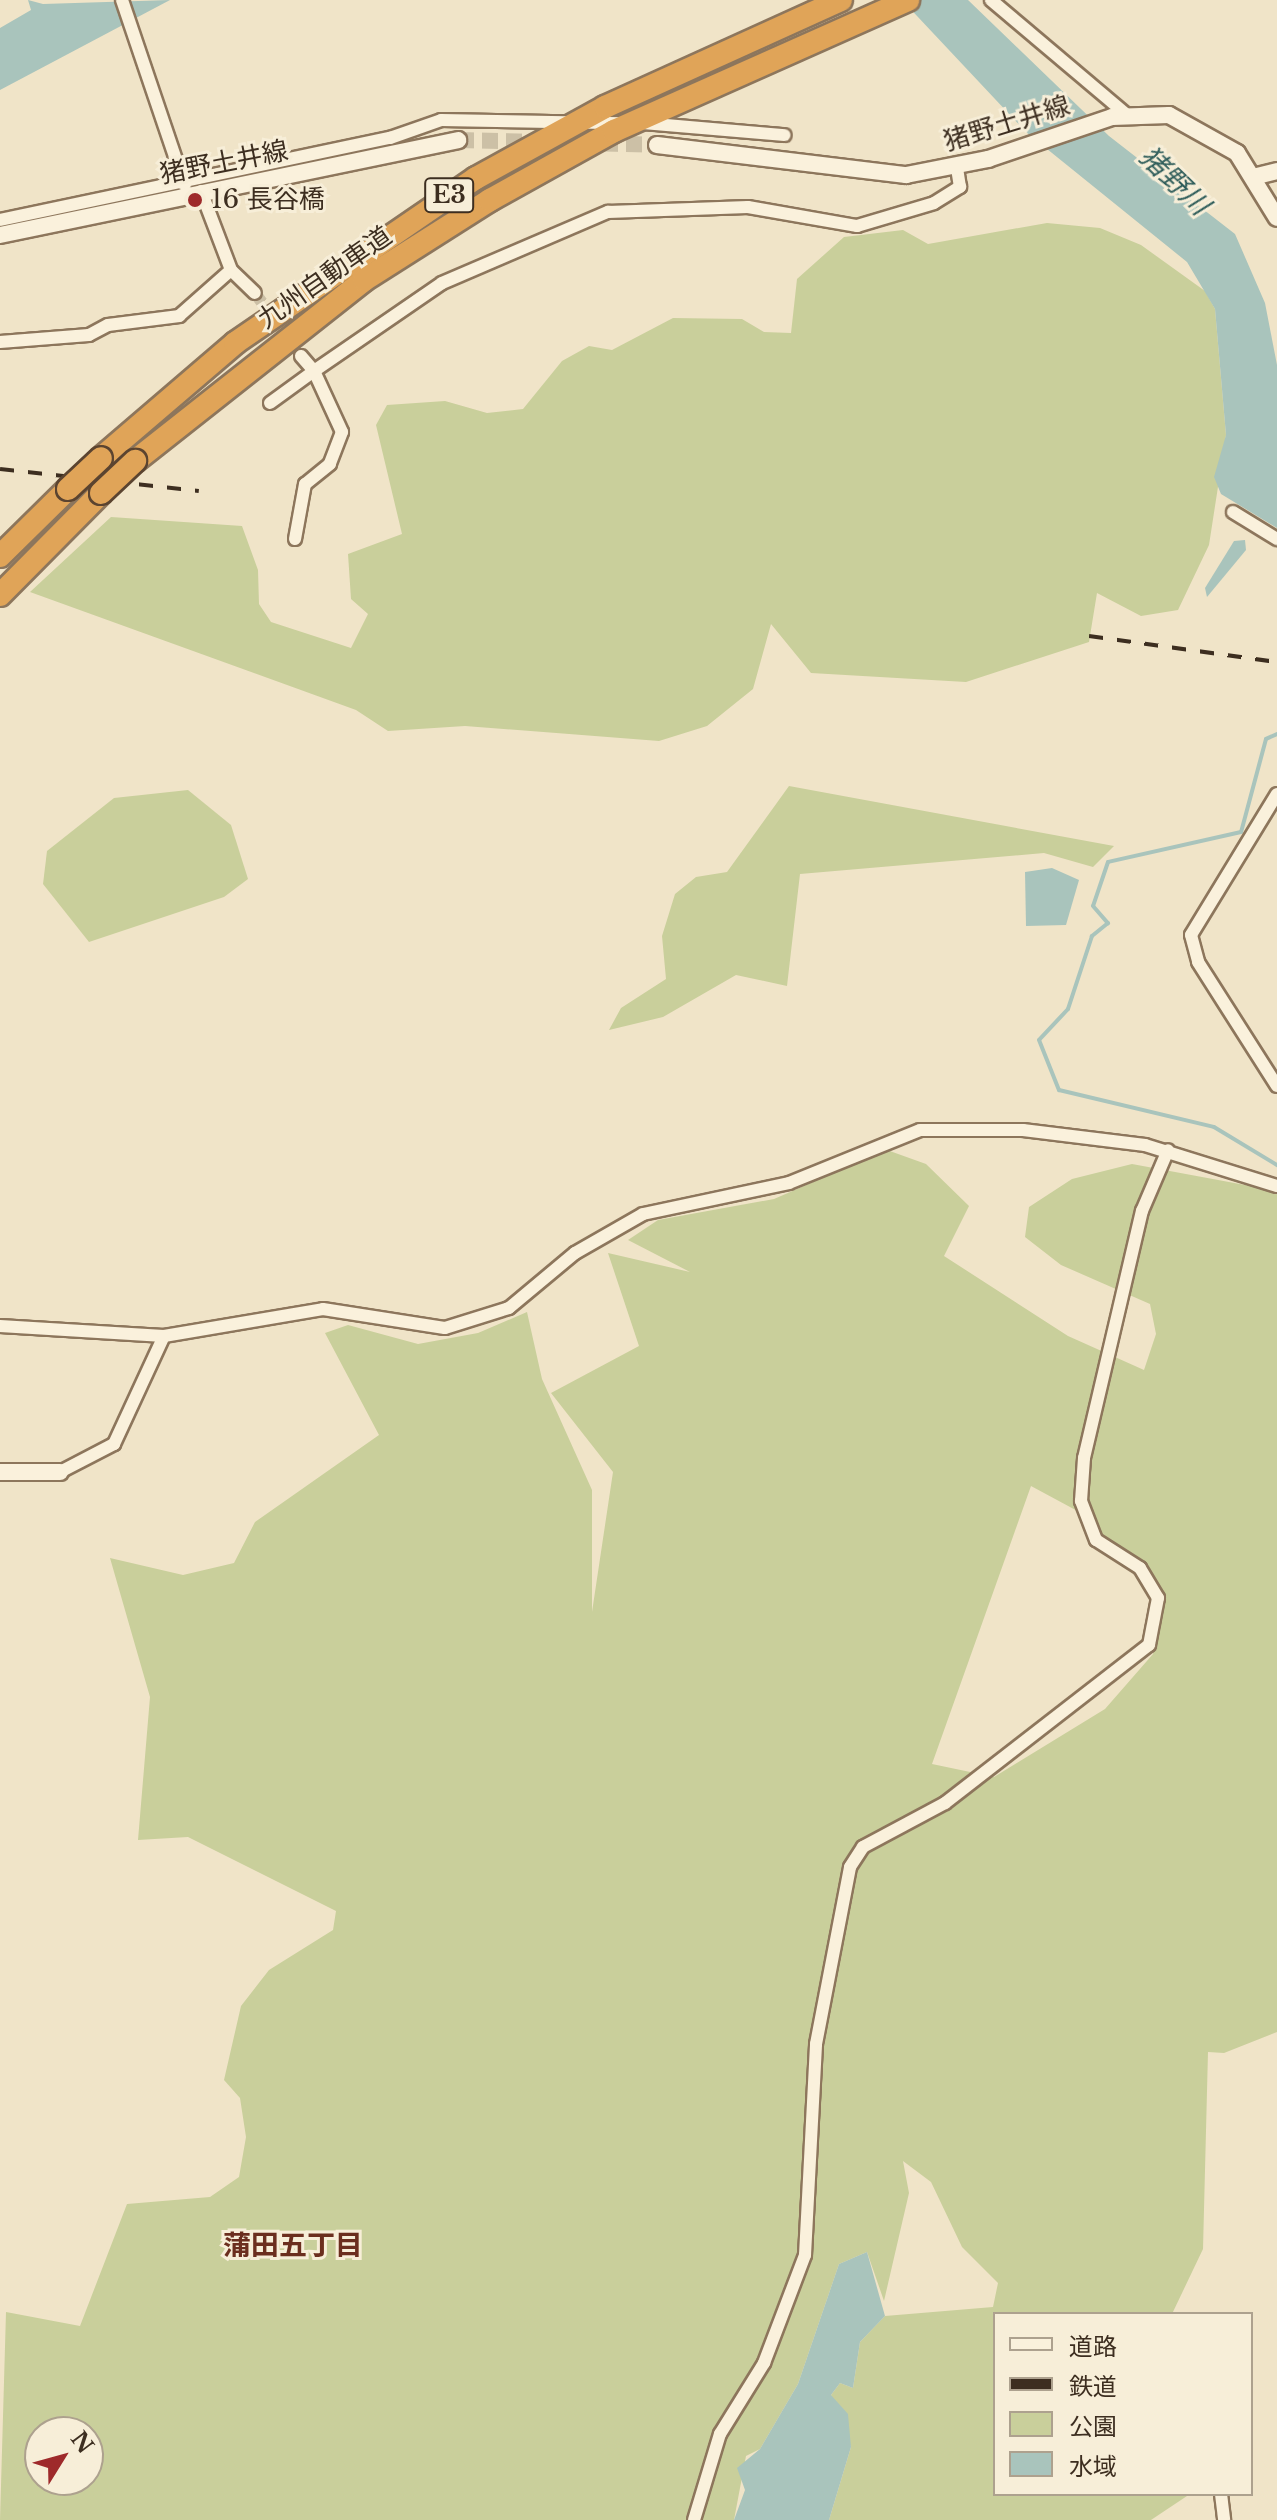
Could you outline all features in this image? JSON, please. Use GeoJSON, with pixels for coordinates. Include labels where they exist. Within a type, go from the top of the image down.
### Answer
{"type":"FeatureCollection","features":[{"type":"Feature","properties":{"kind":"highway","name":"九州自動車道"},"geometry":{"type":"LineString","coordinates":[[0,556],[101,458],[235,343],[476,178],[605,107],[841,0]]}},
{"type":"Feature","properties":{"kind":"highway","name":"九州自動車道"},"geometry":{"type":"LineString","coordinates":[[0,595],[135,461],[364,280],[490,200],[614,131],[908,0]]}},
{"type":"Feature","properties":{"kind":"main road","name":"猪野土井線"},"geometry":{"type":"LineString","coordinates":[[657,145],[868,175],[957,168],[1120,116],[1191,122],[1237,153],[1257,176],[1277,218]]}},
{"type":"Feature","properties":{"kind":"main road","name":"猪野土井線"},"geometry":{"type":"LineString","coordinates":[[0,235],[458,140]]}},
{"type":"Feature","properties":{"kind":"main road"},"geometry":{"type":"LineString","coordinates":[[1257,176],[1277,171]]}},
{"type":"Feature","properties":{"kind":"main road"},"geometry":{"type":"LineString","coordinates":[[0,1472],[60,1472]]}},
{"type":"Feature","properties":{"kind":"street"},"geometry":{"type":"LineString","coordinates":[[122,0],[137,28],[194,193],[231,270],[255,293]]}},
{"type":"Feature","properties":{"kind":"street"},"geometry":{"type":"LineString","coordinates":[[991,0],[1120,116]]}},
{"type":"Feature","properties":{"kind":"street"},"geometry":{"type":"LineString","coordinates":[[0,220],[390,138],[441,120],[784,135]]}},
{"type":"Feature","properties":{"kind":"street"},"geometry":{"type":"LineString","coordinates":[[270,403],[442,283],[608,212],[748,207],[857,226],[934,203],[960,187],[957,168]]}},
{"type":"Feature","properties":{"kind":"street"},"geometry":{"type":"LineString","coordinates":[[0,342],[89,335],[179,316],[231,270]]}},
{"type":"Feature","properties":{"kind":"street"},"geometry":{"type":"LineString","coordinates":[[295,539],[305,484],[330,464],[342,432],[314,371],[301,356]]}},
{"type":"Feature","properties":{"kind":"street"},"geometry":{"type":"LineString","coordinates":[[1233,512],[1277,539]]}},
{"type":"Feature","properties":{"kind":"street"},"geometry":{"type":"LineString","coordinates":[[1277,794],[1191,935],[1198,962],[1277,1086]]}},
{"type":"Feature","properties":{"kind":"street"},"geometry":{"type":"LineString","coordinates":[[0,1326],[164,1336],[323,1309],[429,1330],[463,1324],[509,1308],[575,1253],[643,1214],[789,1183],[897,1133],[961,1126],[1168,1150],[1277,1186]]}},
{"type":"Feature","properties":{"kind":"street"},"geometry":{"type":"LineString","coordinates":[[694,2520],[720,2434],[764,2363],[805,2255],[816,2044],[850,1867],[863,1847],[945,1803],[1149,1645],[1158,1598],[1140,1568],[1096,1540],[1081,1501],[1142,1211],[1168,1150]]}},
{"type":"Feature","properties":{"kind":"street"},"geometry":{"type":"LineString","coordinates":[[60,1472],[114,1444],[164,1336]]}},
{"type":"Feature","properties":{"kind":"street"},"geometry":{"type":"LineString","coordinates":[[1221,2496],[1224,2520]]}},
{"type":"Feature","properties":{"kind":"green space"},"geometry":{"type":"Polygon","coordinates":[[[1047,223],[1100,228],[1141,245],[1205,291],[1215,309],[1226,435],[1209,545],[1178,610],[1141,616],[1097,593],[1089,642],[966,682],[811,673],[771,624],[753,689],[707,726],[659,741],[465,726],[388,731],[356,710],[30,592],[111,517],[242,526],[258,570],[259,604],[271,622],[351,648],[368,614],[351,599],[348,554],[402,534],[376,425],[387,405],[445,401],[487,413],[523,409],[562,361],[589,346],[612,350],[673,318],[742,319],[764,332],[791,333],[797,279],[844,237],[903,230],[928,244],[1047,223]]]}},
{"type":"Feature","properties":{"kind":"green space"},"geometry":{"type":"Polygon","coordinates":[[[789,786],[1114,846],[1093,867],[1044,853],[800,874],[787,986],[736,975],[663,1017],[609,1030],[621,1008],[666,979],[662,936],[675,894],[696,877],[727,872],[789,786]]]}},
{"type":"Feature","properties":{"kind":"green space"},"geometry":{"type":"Polygon","coordinates":[[[188,790],[231,825],[248,879],[224,897],[89,942],[43,884],[47,851],[114,798],[188,790]]]}},
{"type":"Feature","properties":{"kind":"green space"},"geometry":{"type":"Polygon","coordinates":[[[887,1150],[926,1164],[969,1206],[944,1256],[1068,1336],[1144,1370],[1156,1334],[1150,1304],[1061,1265],[1025,1237],[1029,1207],[1072,1179],[1132,1164],[1277,1191],[1277,2032],[1224,2053],[1208,2052],[1203,2249],[1173,2312],[993,2312],[993,2496],[1187,2496],[1151,2520],[829,2520],[851,2447],[831,2395],[840,2383],[853,2388],[860,2342],[885,2316],[993,2307],[998,2283],[962,2247],[931,2182],[903,2161],[909,2193],[884,2301],[867,2252],[839,2264],[798,2384],[760,2449],[746,2456],[734,2520],[0,2520],[6,2312],[80,2326],[127,2204],[210,2197],[239,2177],[246,2137],[240,2098],[224,2080],[241,2006],[269,1970],[333,1930],[336,1911],[188,1837],[138,1840],[150,1697],[110,1558],[183,1575],[234,1563],[255,1522],[379,1435],[325,1333],[348,1325],[418,1344],[478,1333],[527,1312],[542,1379],[592,1490],[592,1612],[613,1472],[551,1393],[639,1346],[608,1253],[690,1272],[628,1240],[658,1220],[774,1199],[887,1150]],[[1031,1486],[932,1764],[994,1777],[1105,1709],[1153,1654],[1162,1615],[1158,1598],[1083,1514],[1031,1486]]]}},
{"type":"Feature","properties":{"kind":"water"},"geometry":{"type":"Polygon","coordinates":[[[28,0],[43,4],[170,0],[0,90],[0,28],[31,10],[28,0]]]}},
{"type":"Feature","properties":{"kind":"water"},"geometry":{"type":"Polygon","coordinates":[[[902,0],[968,0],[1109,136],[1235,234],[1265,303],[1277,365],[1277,528],[1221,494],[1214,477],[1226,435],[1215,309],[1187,262],[1026,132],[902,0]]]}},
{"type":"Feature","properties":{"kind":"water"},"geometry":{"type":"Polygon","coordinates":[[[1245,540],[1246,550],[1207,597],[1205,588],[1234,541],[1245,540]]]}},
{"type":"Feature","properties":{"kind":"water"},"geometry":{"type":"Polygon","coordinates":[[[1052,868],[1079,880],[1066,925],[1026,926],[1025,872],[1052,868]]]}},
{"type":"Feature","properties":{"kind":"water"},"geometry":{"type":"Polygon","coordinates":[[[867,2252],[885,2316],[860,2342],[853,2388],[840,2383],[831,2395],[848,2414],[851,2447],[829,2520],[734,2520],[745,2490],[737,2468],[760,2449],[798,2384],[839,2264],[867,2252]]]}},
{"type":"Feature","properties":{"kind":"waterway"},"geometry":{"type":"LineString","coordinates":[[1277,734],[1266,739],[1241,832],[1108,862],[1093,906],[1108,923],[1092,936],[1068,1009],[1039,1040],[1059,1090],[1214,1127],[1277,1165]]}},
{"type":"Feature","properties":{"kind":"tunnel"},"geometry":{"type":"LineString","coordinates":[[458,140],[657,145]]}},
{"type":"Feature","properties":{"kind":"tunnel"},"geometry":{"type":"LineString","coordinates":[[255,293],[301,356]]}},
{"type":"Feature","properties":{"kind":"railway"},"geometry":{"type":"LineString","coordinates":[[0,469],[199,491]]}},
{"type":"Feature","properties":{"kind":"railway"},"geometry":{"type":"LineString","coordinates":[[1089,636],[1277,662]]}},
{"type":"Feature","properties":{"kind":"place","name":"16 長谷橋"},"geometry":{"type":"Point","coordinates":[195,200]}},
{"type":"Feature","properties":{"kind":"district","name":"蒲田五丁目"},"geometry":{"type":"Point","coordinates":[293,2246]}},
{"type":"Feature","properties":{"kind":"water label","name":"猪野川"},"geometry":{"type":"Point","coordinates":[1174,181]}}]}
